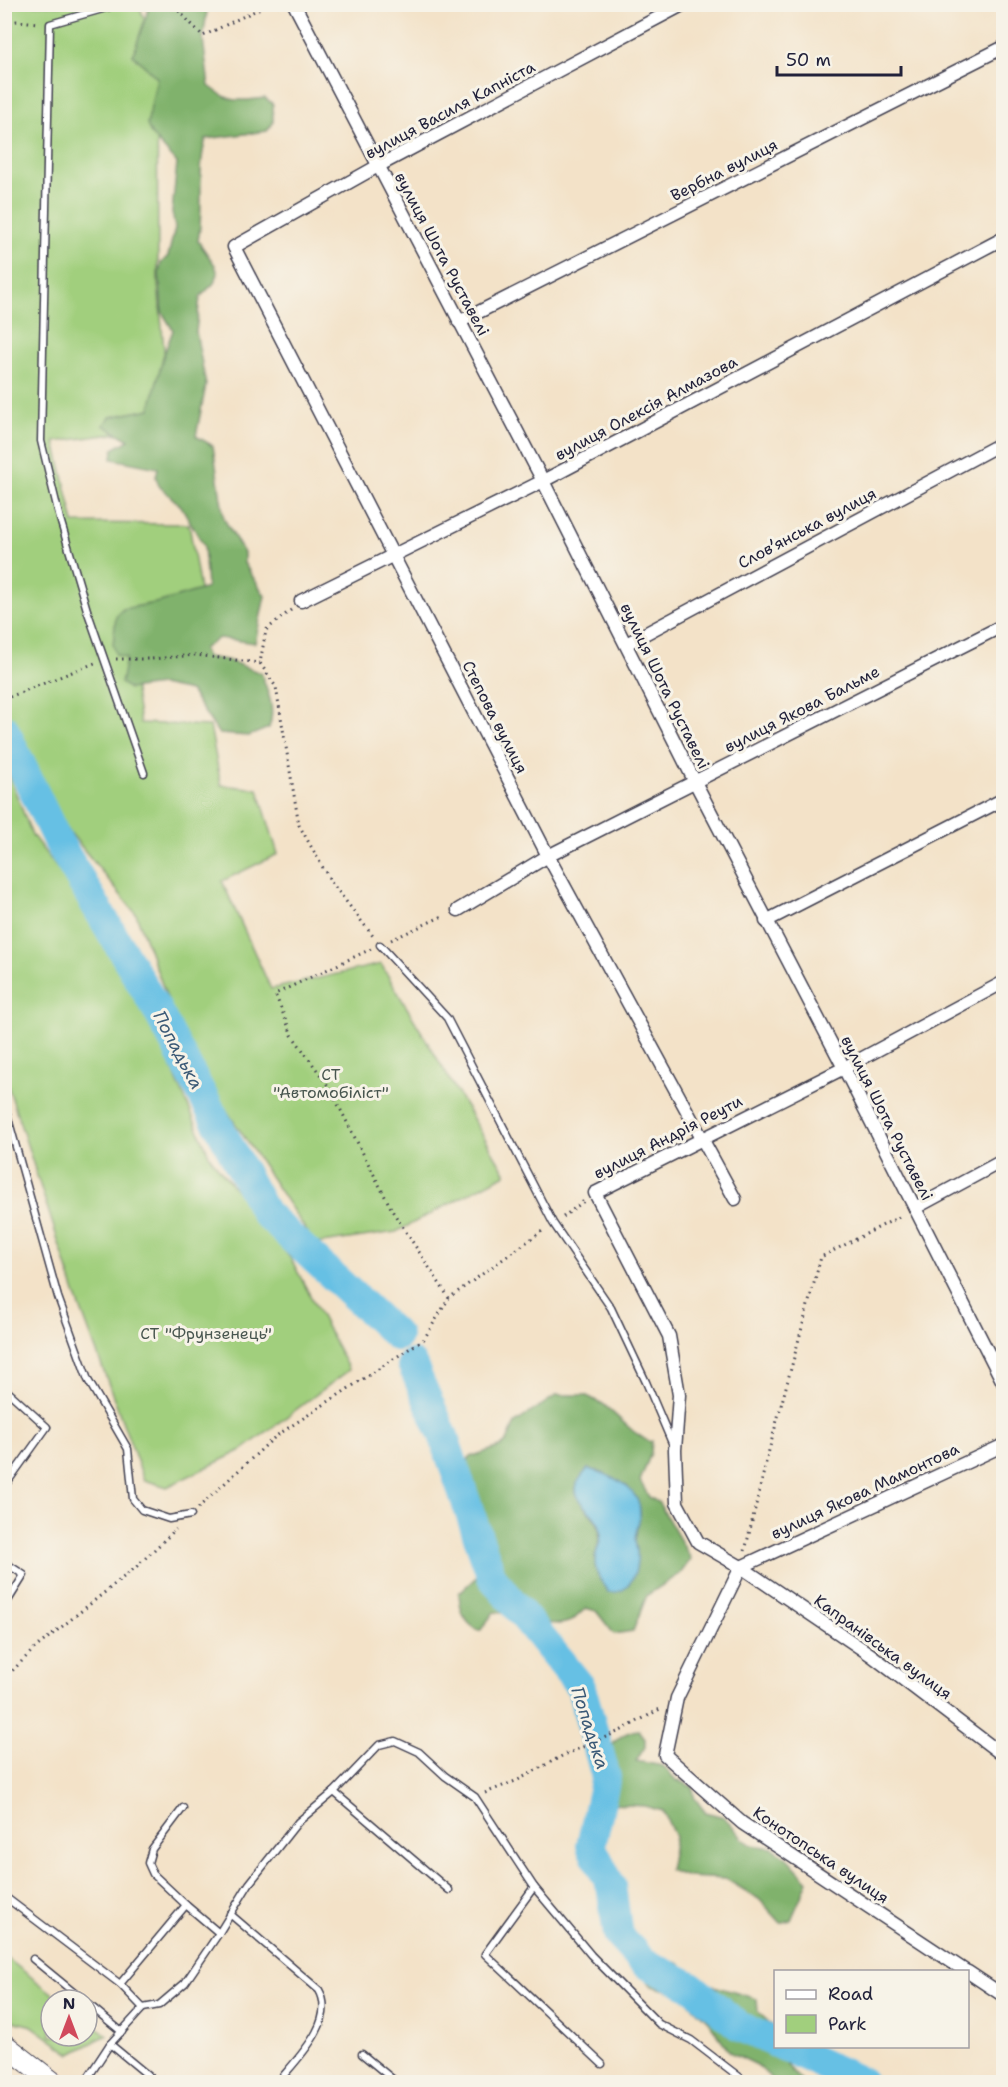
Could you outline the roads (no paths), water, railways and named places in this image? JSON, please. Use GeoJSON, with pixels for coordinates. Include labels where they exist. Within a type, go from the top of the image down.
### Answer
{"type":"FeatureCollection","features":[{"type":"Feature","properties":{"kind":"main road"},"geometry":{"type":"LineString","coordinates":[[4,2044],[53,2082]]}},
{"type":"Feature","properties":{"kind":"street","name":"вулиця Василя Капніста"},"geometry":{"type":"LineString","coordinates":[[234,247],[378,166],[684,4]]}},
{"type":"Feature","properties":{"kind":"street","name":"вулиця Шота Руставелі"},"geometry":{"type":"LineString","coordinates":[[296,5],[543,481],[694,782],[844,1068],[1004,1384]]}},
{"type":"Feature","properties":{"kind":"street","name":"Вербна вулиця"},"geometry":{"type":"LineString","coordinates":[[459,322],[1004,46]]}},
{"type":"Feature","properties":{"kind":"street","name":"вулиця Олексія Алмазова"},"geometry":{"type":"LineString","coordinates":[[301,602],[543,481],[1004,238]]}},
{"type":"Feature","properties":{"kind":"street","name":"Степова вулиця"},"geometry":{"type":"LineString","coordinates":[[234,247],[548,856],[735,1199]]}},
{"type":"Feature","properties":{"kind":"street","name":"Словʼянська вулиця"},"geometry":{"type":"LineString","coordinates":[[626,644],[1004,442]]}},
{"type":"Feature","properties":{"kind":"street","name":"вулиця Якова Бальме"},"geometry":{"type":"LineString","coordinates":[[458,910],[548,856],[1004,625]]}},
{"type":"Feature","properties":{"kind":"street"},"geometry":{"type":"LineString","coordinates":[[766,921],[1004,799]]}},
{"type":"Feature","properties":{"kind":"street","name":"вулиця Андрія Реути"},"geometry":{"type":"LineString","coordinates":[[741,1567],[698,1542],[677,1503],[675,1450],[679,1395],[669,1336],[595,1192],[844,1068],[1004,982]]}},
{"type":"Feature","properties":{"kind":"street"},"geometry":{"type":"LineString","coordinates":[[915,1208],[1004,1160]]}},
{"type":"Feature","properties":{"kind":"street","name":"вулиця Якова Мамонтова"},"geometry":{"type":"LineString","coordinates":[[741,1567],[1004,1445]]}},
{"type":"Feature","properties":{"kind":"street","name":"Конотопська вулиця"},"geometry":{"type":"LineString","coordinates":[[741,1567],[677,1698],[665,1755],[742,1823],[964,1970]]}},
{"type":"Feature","properties":{"kind":"street","name":"Капранівська вулиця"},"geometry":{"type":"LineString","coordinates":[[741,1567],[872,1655],[1002,1752]]}},
{"type":"Feature","properties":{"kind":"street","name":"Конотопська вулиця"},"geometry":{"type":"LineString","coordinates":[[969,1973],[1004,1996]]}},
{"type":"Feature","properties":{"kind":"lane"},"geometry":{"type":"LineString","coordinates":[[120,4],[50,24],[41,441],[60,519],[87,610],[144,773]]}},
{"type":"Feature","properties":{"kind":"lane"},"geometry":{"type":"LineString","coordinates":[[380,945],[447,1018],[553,1223],[611,1308],[675,1450]]}},
{"type":"Feature","properties":{"kind":"lane"},"geometry":{"type":"LineString","coordinates":[[4,1104],[58,1297],[88,1380],[128,1449],[133,1499],[142,1510],[169,1519],[190,1515]]}},
{"type":"Feature","properties":{"kind":"lane"},"geometry":{"type":"LineString","coordinates":[[4,1388],[47,1427],[4,1487]]}},
{"type":"Feature","properties":{"kind":"lane"},"geometry":{"type":"LineString","coordinates":[[4,1562],[24,1575],[4,1607]]}},
{"type":"Feature","properties":{"kind":"lane"},"geometry":{"type":"LineString","coordinates":[[85,2082],[110,2044],[143,2008],[159,2005],[185,1983],[249,1884],[298,1822],[334,1792],[379,1745],[395,1741],[419,1752],[475,1797],[534,1887],[591,1955],[659,2024],[691,2040],[746,2082]]}},
{"type":"Feature","properties":{"kind":"lane"},"geometry":{"type":"LineString","coordinates":[[334,1792],[449,1890]]}},
{"type":"Feature","properties":{"kind":"lane"},"geometry":{"type":"LineString","coordinates":[[183,1808],[152,1849],[148,1863],[153,1874],[219,1933]]}},
{"type":"Feature","properties":{"kind":"lane"},"geometry":{"type":"LineString","coordinates":[[534,1887],[485,1954],[602,2064]]}},
{"type":"Feature","properties":{"kind":"lane"},"geometry":{"type":"LineString","coordinates":[[4,1896],[120,1984],[143,2008]]}},
{"type":"Feature","properties":{"kind":"lane"},"geometry":{"type":"LineString","coordinates":[[120,1984],[186,1905]]}},
{"type":"Feature","properties":{"kind":"lane"},"geometry":{"type":"LineString","coordinates":[[230,1914],[319,1990],[325,1999],[316,2034],[278,2082]]}},
{"type":"Feature","properties":{"kind":"lane"},"geometry":{"type":"LineString","coordinates":[[33,1959],[68,1988]]}},
{"type":"Feature","properties":{"kind":"lane"},"geometry":{"type":"LineString","coordinates":[[99,2013],[122,2032]]}},
{"type":"Feature","properties":{"kind":"lane"},"geometry":{"type":"LineString","coordinates":[[110,2044],[156,2082]]}},
{"type":"Feature","properties":{"kind":"lane"},"geometry":{"type":"LineString","coordinates":[[362,2054],[396,2082]]}},
{"type":"Feature","properties":{"kind":"water"},"geometry":{"type":"Polygon","coordinates":[[[588,1469],[605,1474],[622,1483],[630,1489],[639,1505],[640,1517],[635,1541],[637,1566],[628,1586],[616,1592],[608,1592],[598,1574],[595,1559],[601,1530],[598,1522],[582,1504],[577,1494],[577,1483],[588,1469]]]}},
{"type":"Feature","properties":{"kind":"waterway","name":"Попадька"},"geometry":{"type":"LineString","coordinates":[[4,729],[56,838],[156,1008],[265,1213],[397,1336]]}},
{"type":"Feature","properties":{"kind":"waterway","name":"Попадька"},"geometry":{"type":"LineString","coordinates":[[412,1364],[443,1435],[492,1577],[581,1687],[606,1777],[591,1846],[611,1886],[618,1935],[644,1963],[691,1986],[739,2026],[774,2042]]}},
{"type":"Feature","properties":{"kind":"waterway","name":"Попадька"},"geometry":{"type":"LineString","coordinates":[[787,2048],[862,2082]]}},
{"type":"Feature","properties":{"kind":"park label","name":"СТ \"Автомобіліст\""},"geometry":{"type":"Point","coordinates":[331,1083]}},
{"type":"Feature","properties":{"kind":"park label","name":"СТ \"Фрунзенець\""},"geometry":{"type":"Point","coordinates":[206,1333]}}]}
